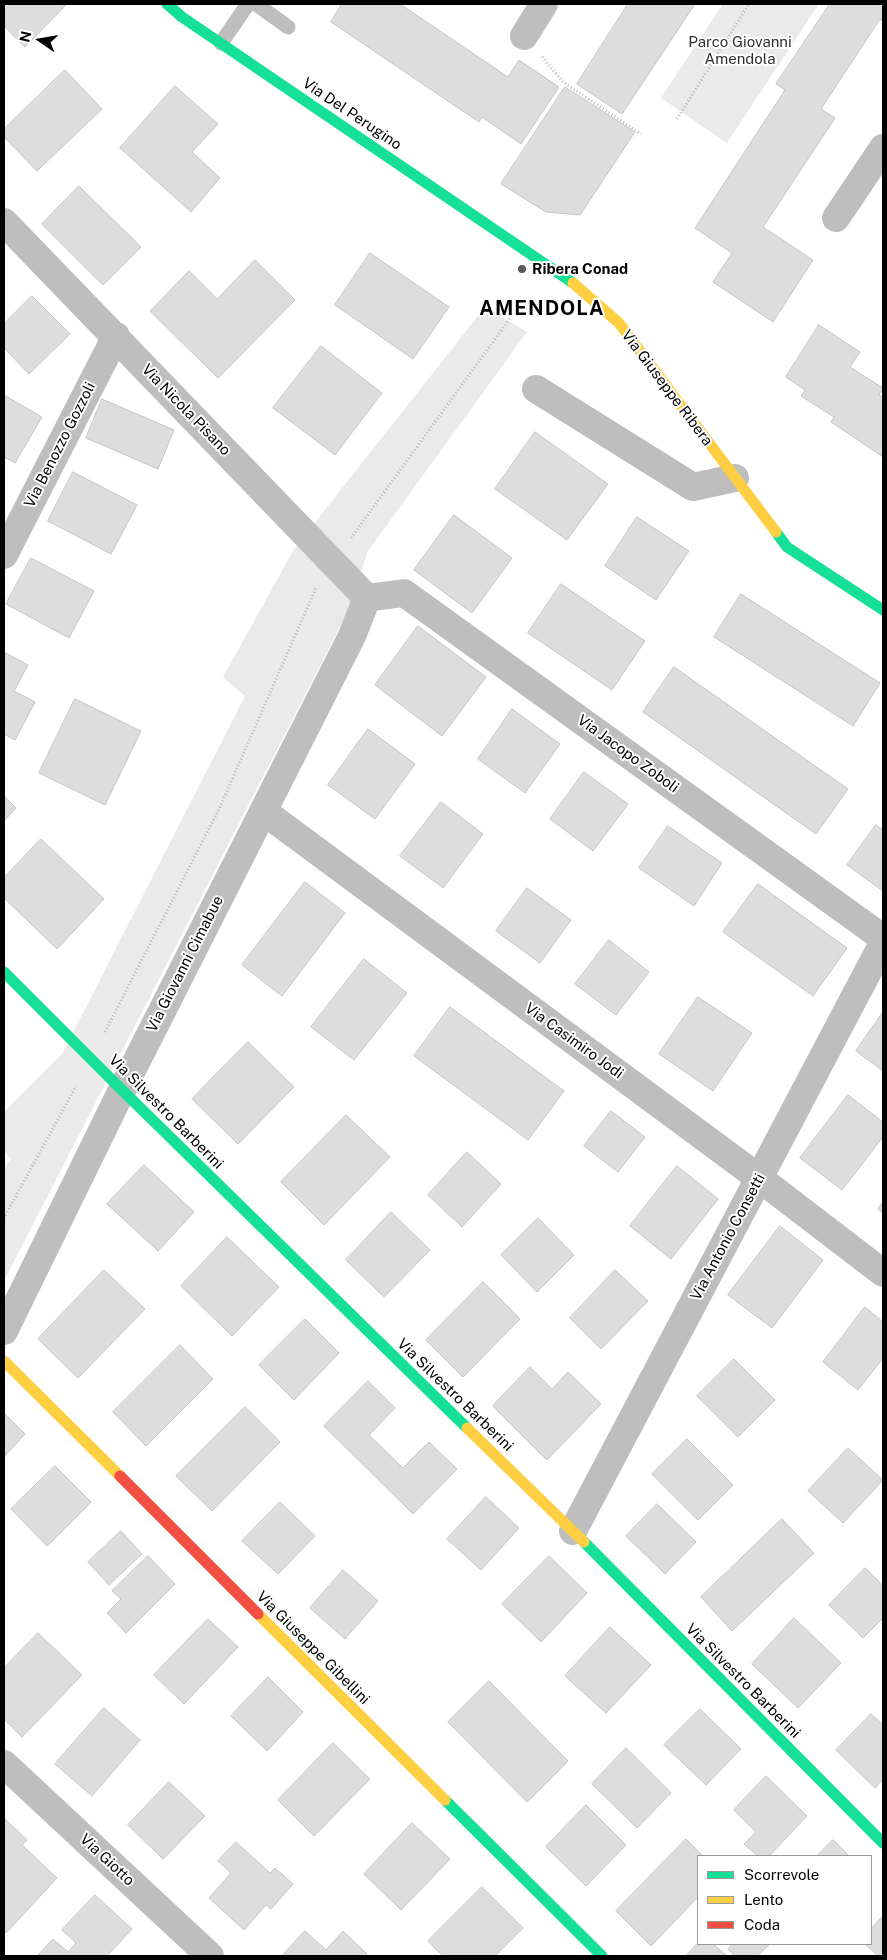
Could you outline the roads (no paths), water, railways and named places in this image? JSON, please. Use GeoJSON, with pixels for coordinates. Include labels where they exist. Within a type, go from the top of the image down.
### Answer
{"type":"FeatureCollection","features":[{"type":"Feature","properties":{"kind":"street","name":"Via Del Perugino"},"geometry":{"type":"LineString","coordinates":[[167,4],[221,43],[522,248]]}},
{"type":"Feature","properties":{"kind":"street"},"geometry":{"type":"LineString","coordinates":[[524,36],[544,4]]}},
{"type":"Feature","properties":{"kind":"street"},"geometry":{"type":"LineString","coordinates":[[836,218],[883,148]]}},
{"type":"Feature","properties":{"kind":"street","name":"Via Nicola Pisano"},"geometry":{"type":"LineString","coordinates":[[4,222],[367,598]]}},
{"type":"Feature","properties":{"kind":"street","name":"Via Giuseppe Ribera"},"geometry":{"type":"LineString","coordinates":[[522,248],[574,284],[619,323],[787,546],[883,610]]}},
{"type":"Feature","properties":{"kind":"street","name":"Via Benozzo Gozzoli"},"geometry":{"type":"LineString","coordinates":[[4,555],[116,336]]}},
{"type":"Feature","properties":{"kind":"street"},"geometry":{"type":"LineString","coordinates":[[536,388],[693,487],[735,478]]}},
{"type":"Feature","properties":{"kind":"street","name":"Via Jacopo Zoboli"},"geometry":{"type":"LineString","coordinates":[[367,598],[404,593],[883,938]]}},
{"type":"Feature","properties":{"kind":"street","name":"Via Giovanni Cimabue"},"geometry":{"type":"LineString","coordinates":[[4,1331],[122,1090],[352,636],[367,598]]}},
{"type":"Feature","properties":{"kind":"street","name":"Via Casimiro Jodi"},"geometry":{"type":"LineString","coordinates":[[262,812],[759,1178],[883,1273]]}},
{"type":"Feature","properties":{"kind":"street","name":"Via Antonio Consetti"},"geometry":{"type":"LineString","coordinates":[[572,1531],[883,943]]}},
{"type":"Feature","properties":{"kind":"street","name":"Via Silvestro Barberini"},"geometry":{"type":"LineString","coordinates":[[4,972],[572,1531],[883,1843]]}},
{"type":"Feature","properties":{"kind":"street","name":"Via Giuseppe Gibellini"},"geometry":{"type":"LineString","coordinates":[[4,1361],[602,1956]]}},
{"type":"Feature","properties":{"kind":"street","name":"Via Giotto"},"geometry":{"type":"LineString","coordinates":[[4,1764],[210,1956]]}},
{"type":"Feature","properties":{"kind":"lane"},"geometry":{"type":"LineString","coordinates":[[221,43],[248,4]]}},
{"type":"Feature","properties":{"kind":"lane"},"geometry":{"type":"LineString","coordinates":[[256,4],[288,27]]}},
{"type":"Feature","properties":{"kind":"place","name":"Ribera Conad"},"geometry":{"type":"Point","coordinates":[522,269]}},
{"type":"Feature","properties":{"kind":"district","name":"AMENDOLA"},"geometry":{"type":"Point","coordinates":[542,309]}},
{"type":"Feature","properties":{"kind":"park label","name":"Parco Giovanni Amendola"},"geometry":{"type":"Point","coordinates":[740,50]}}]}
